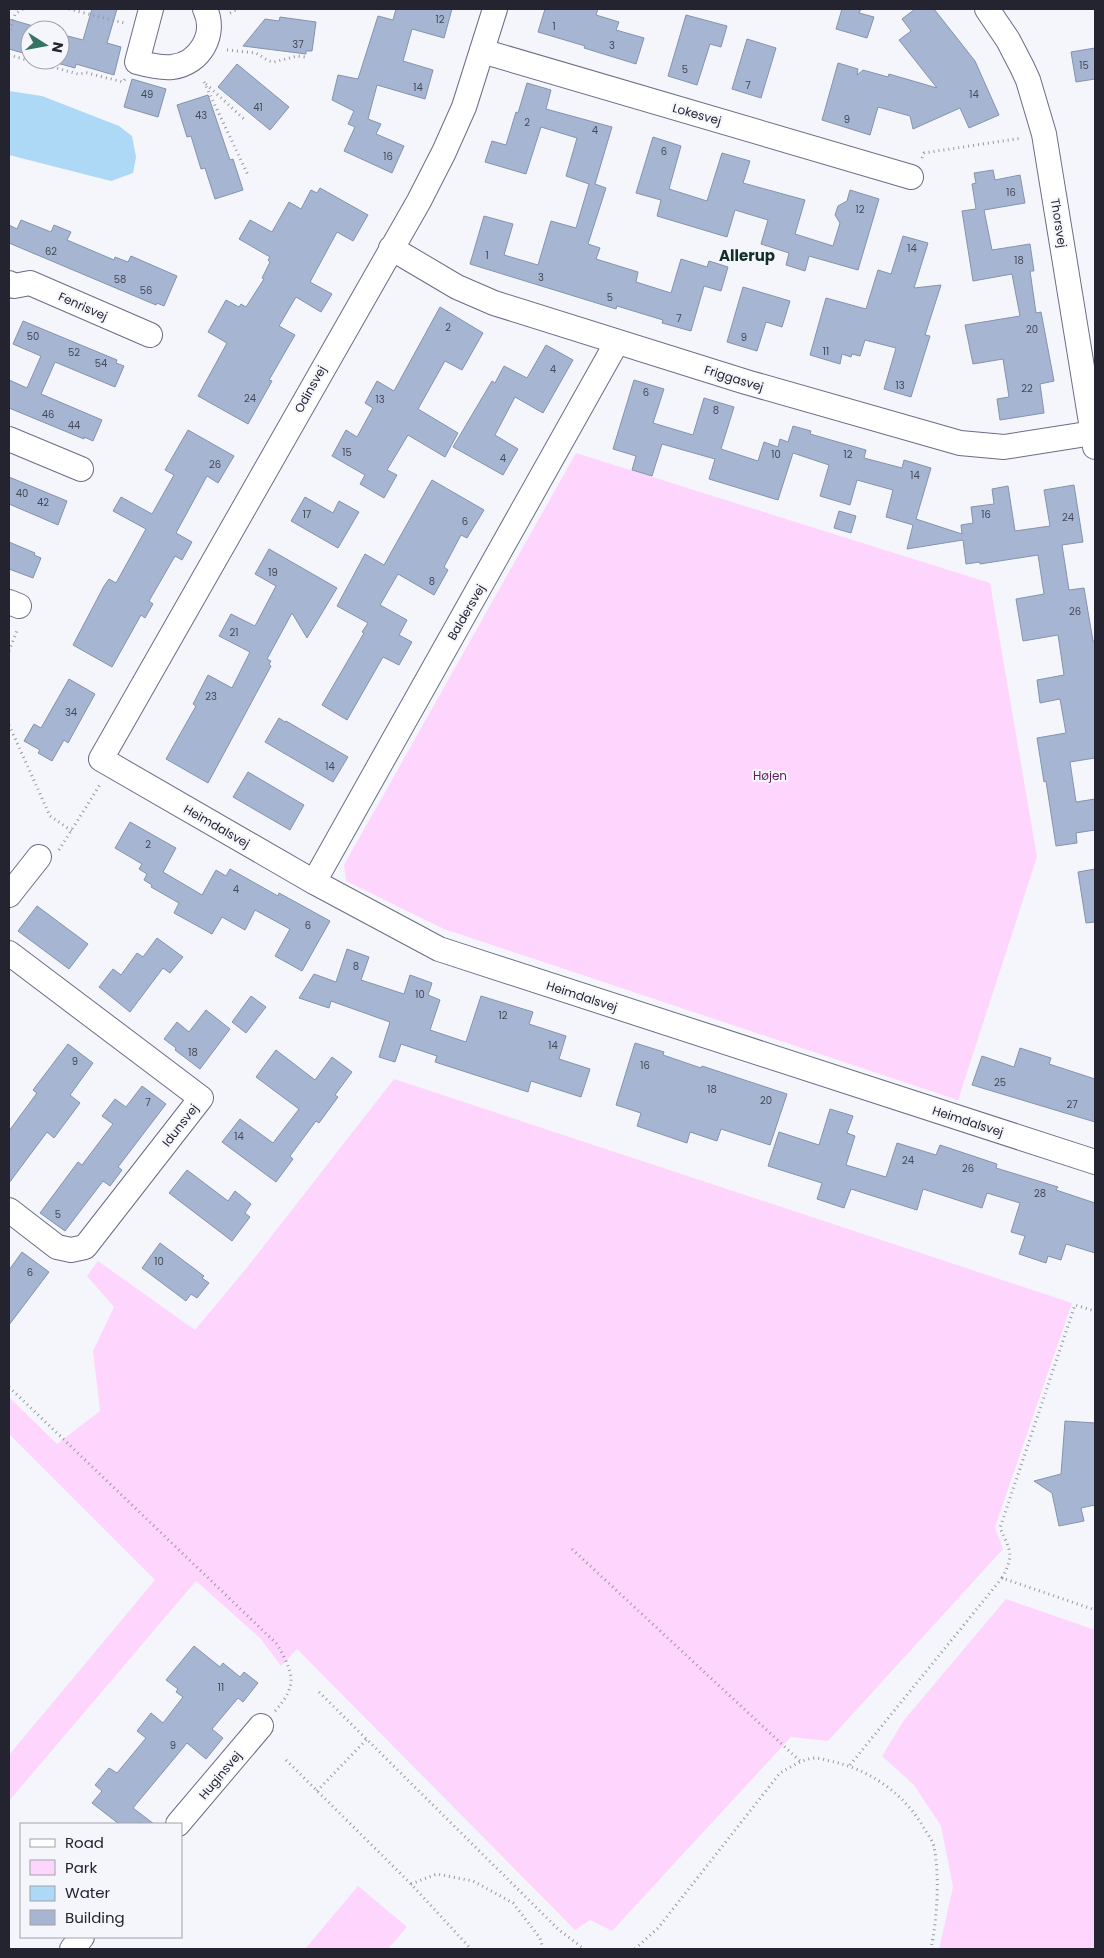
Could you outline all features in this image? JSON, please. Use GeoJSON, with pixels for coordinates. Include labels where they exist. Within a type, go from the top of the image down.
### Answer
{"type":"FeatureCollection","features":[{"type":"Feature","properties":{"kind":"street"},"geometry":{"type":"LineString","coordinates":[[148,19],[137,62],[165,67],[180,66],[189,62],[197,55],[205,43],[209,28],[204,9]]}},
{"type":"Feature","properties":{"kind":"street","name":"Odinsvej"},"geometry":{"type":"LineString","coordinates":[[101,759],[419,201],[464,107],[495,9]]}},
{"type":"Feature","properties":{"kind":"street","name":"Thorsvej"},"geometry":{"type":"LineString","coordinates":[[987,9],[1008,40],[1025,73],[1044,134],[1094,441]]}},
{"type":"Feature","properties":{"kind":"street","name":"Lokesvej"},"geometry":{"type":"LineString","coordinates":[[482,51],[911,177]]}},
{"type":"Feature","properties":{"kind":"street","name":"Friggasvej"},"geometry":{"type":"LineString","coordinates":[[391,248],[474,296],[746,382],[960,443],[1004,446],[1094,441]]}},
{"type":"Feature","properties":{"kind":"street","name":"Fenrisvej"},"geometry":{"type":"LineString","coordinates":[[11,289],[30,282],[150,335]]}},
{"type":"Feature","properties":{"kind":"street","name":"Baldersvej"},"geometry":{"type":"LineString","coordinates":[[314,882],[617,342]]}},
{"type":"Feature","properties":{"kind":"street"},"geometry":{"type":"LineString","coordinates":[[9,439],[81,469]]}},
{"type":"Feature","properties":{"kind":"street","name":"Heimdalsvej"},"geometry":{"type":"LineString","coordinates":[[101,759],[314,882],[414,937],[456,956],[1095,1162]]}},
{"type":"Feature","properties":{"kind":"street"},"geometry":{"type":"LineString","coordinates":[[11,886],[39,857]]}},
{"type":"Feature","properties":{"kind":"street","name":"Idunsvej"},"geometry":{"type":"LineString","coordinates":[[9,953],[201,1098],[85,1247],[71,1250],[57,1247],[9,1210]]}},
{"type":"Feature","properties":{"kind":"street","name":"Huginsvej"},"geometry":{"type":"LineString","coordinates":[[179,1823],[261,1726]]}},
{"type":"Feature","properties":{"kind":"street"},"geometry":{"type":"LineString","coordinates":[[72,1949],[81,1938]]}},
{"type":"Feature","properties":{"kind":"path"},"geometry":{"type":"LineString","coordinates":[[9,35],[15,14],[23,9]]}},
{"type":"Feature","properties":{"kind":"path"},"geometry":{"type":"LineString","coordinates":[[69,9],[148,19]]}},
{"type":"Feature","properties":{"kind":"path"},"geometry":{"type":"LineString","coordinates":[[205,43],[227,50],[256,54],[268,61],[274,62],[297,56],[305,57]]}},
{"type":"Feature","properties":{"kind":"path"},"geometry":{"type":"LineString","coordinates":[[9,55],[78,74],[87,73],[123,82],[137,62]]}},
{"type":"Feature","properties":{"kind":"path"},"geometry":{"type":"LineString","coordinates":[[189,62],[204,82],[244,119]]}},
{"type":"Feature","properties":{"kind":"path"},"geometry":{"type":"LineString","coordinates":[[204,82],[248,175]]}},
{"type":"Feature","properties":{"kind":"path"},"geometry":{"type":"LineString","coordinates":[[911,177],[924,153],[1044,134]]}},
{"type":"Feature","properties":{"kind":"path"},"geometry":{"type":"LineString","coordinates":[[9,725],[50,816],[72,831]]}},
{"type":"Feature","properties":{"kind":"path"},"geometry":{"type":"LineString","coordinates":[[39,857],[52,860],[72,831],[103,779],[101,759]]}},
{"type":"Feature","properties":{"kind":"path"},"geometry":{"type":"LineString","coordinates":[[850,1765],[1002,1578],[1007,1568],[1011,1551],[1000,1528],[1075,1305],[1095,1312]]}},
{"type":"Feature","properties":{"kind":"path"},"geometry":{"type":"LineString","coordinates":[[9,1387],[277,1644],[290,1668],[291,1685],[284,1701],[261,1726]]}},
{"type":"Feature","properties":{"kind":"path"},"geometry":{"type":"LineString","coordinates":[[572,1549],[800,1761]]}},
{"type":"Feature","properties":{"kind":"path"},"geometry":{"type":"LineString","coordinates":[[1002,1578],[1095,1610]]}},
{"type":"Feature","properties":{"kind":"path"},"geometry":{"type":"LineString","coordinates":[[319,1692],[558,1929],[584,1949]]}},
{"type":"Feature","properties":{"kind":"path"},"geometry":{"type":"LineString","coordinates":[[317,1791],[366,1739]]}},
{"type":"Feature","properties":{"kind":"path"},"geometry":{"type":"LineString","coordinates":[[635,1949],[658,1928],[780,1773],[800,1761],[816,1758],[850,1765],[886,1785],[916,1814],[934,1845],[936,1880],[934,1932],[930,1949]]}},
{"type":"Feature","properties":{"kind":"path"},"geometry":{"type":"LineString","coordinates":[[286,1760],[411,1884],[471,1949]]}},
{"type":"Feature","properties":{"kind":"path"},"geometry":{"type":"LineString","coordinates":[[411,1884],[437,1874],[473,1881],[514,1903],[540,1938],[544,1949]]}},
{"type":"Feature","properties":{"kind":"green space","name":"Højen"},"geometry":{"type":"Polygon","coordinates":[[[576,453],[990,583],[1037,857],[958,1100],[444,929],[346,881],[344,865],[576,453]]]}},
{"type":"Feature","properties":{"kind":"green space"},"geometry":{"type":"Polygon","coordinates":[[[394,1079],[1072,1303],[995,1527],[1003,1549],[828,1741],[791,1737],[612,1931],[590,1920],[575,1930],[297,1649],[281,1666],[260,1638],[196,1581],[9,1801],[9,1755],[155,1580],[9,1434],[9,1397],[57,1444],[100,1411],[93,1351],[114,1307],[87,1276],[98,1261],[195,1330],[249,1265],[394,1079]]]}},
{"type":"Feature","properties":{"kind":"green space"},"geometry":{"type":"Polygon","coordinates":[[[1006,1599],[1095,1630],[1095,1949],[939,1949],[953,1887],[941,1826],[914,1785],[882,1756],[904,1720],[1006,1599]]]}},
{"type":"Feature","properties":{"kind":"green space"},"geometry":{"type":"Polygon","coordinates":[[[358,1886],[407,1927],[388,1949],[305,1949],[358,1886]]]}},
{"type":"Feature","properties":{"kind":"water"},"geometry":{"type":"Polygon","coordinates":[[[9,91],[42,96],[119,126],[132,136],[136,157],[133,173],[111,181],[9,155],[9,91]]]}},
{"type":"Feature","properties":{"kind":"building"},"geometry":{"type":"Polygon","coordinates":[[[92,9],[117,9],[107,43],[121,47],[114,75],[76,64],[75,68],[70,67],[70,37],[83,40],[92,9]]]}},
{"type":"Feature","properties":{"kind":"building"},"geometry":{"type":"Polygon","coordinates":[[[396,9],[452,9],[444,38],[412,29],[403,61],[433,70],[425,99],[377,85],[368,119],[381,124],[376,134],[404,146],[392,173],[344,151],[355,127],[348,124],[354,111],[332,100],[338,75],[358,79],[378,16],[393,20],[396,9]]]}},
{"type":"Feature","properties":{"kind":"building"},"geometry":{"type":"Polygon","coordinates":[[[545,9],[598,9],[596,15],[619,22],[616,30],[644,38],[636,64],[538,32],[545,9]]]}},
{"type":"Feature","properties":{"kind":"building"},"geometry":{"type":"Polygon","coordinates":[[[842,9],[861,9],[859,13],[874,17],[867,38],[836,29],[842,9]]]}},
{"type":"Feature","properties":{"kind":"building"},"geometry":{"type":"Polygon","coordinates":[[[915,9],[934,9],[975,61],[999,115],[969,128],[960,108],[913,129],[910,116],[878,107],[870,135],[822,120],[838,63],[858,69],[857,75],[863,70],[888,77],[889,74],[937,88],[899,40],[911,31],[902,19],[915,9]]]}},
{"type":"Feature","properties":{"kind":"building"},"geometry":{"type":"Polygon","coordinates":[[[686,15],[727,26],[721,47],[710,44],[697,85],[668,76],[686,15]]]}},
{"type":"Feature","properties":{"kind":"building"},"geometry":{"type":"Polygon","coordinates":[[[280,17],[316,22],[312,51],[306,51],[306,54],[243,46],[265,19],[279,21],[280,17]]]}},
{"type":"Feature","properties":{"kind":"building"},"geometry":{"type":"Polygon","coordinates":[[[9,19],[20,22],[20,52],[9,49],[9,19]]]}},
{"type":"Feature","properties":{"kind":"building"},"geometry":{"type":"Polygon","coordinates":[[[747,39],[776,48],[761,98],[732,89],[747,39]]]}},
{"type":"Feature","properties":{"kind":"building"},"geometry":{"type":"Polygon","coordinates":[[[1095,48],[1095,79],[1076,82],[1071,52],[1095,48]]]}},
{"type":"Feature","properties":{"kind":"building"},"geometry":{"type":"Polygon","coordinates":[[[237,64],[289,107],[270,130],[218,87],[237,64]]]}},
{"type":"Feature","properties":{"kind":"building"},"geometry":{"type":"Polygon","coordinates":[[[132,79],[166,89],[158,117],[124,107],[132,79]]]}},
{"type":"Feature","properties":{"kind":"building"},"geometry":{"type":"Polygon","coordinates":[[[527,83],[551,90],[546,109],[612,127],[595,184],[606,188],[588,244],[600,248],[596,259],[638,272],[636,282],[671,293],[681,259],[707,267],[709,261],[728,267],[721,291],[704,286],[691,331],[662,323],[663,320],[617,306],[616,309],[470,264],[484,216],[513,224],[504,255],[538,265],[551,221],[576,228],[589,184],[566,176],[577,138],[541,127],[526,174],[485,162],[492,141],[506,145],[527,83]]]}},
{"type":"Feature","properties":{"kind":"building"},"geometry":{"type":"Polygon","coordinates":[[[208,95],[230,160],[233,159],[243,190],[215,199],[205,168],[201,169],[191,136],[187,137],[177,105],[208,95]]]}},
{"type":"Feature","properties":{"kind":"building"},"geometry":{"type":"Polygon","coordinates":[[[653,137],[681,146],[669,189],[707,201],[722,153],[750,161],[743,183],[805,200],[795,234],[833,246],[840,223],[835,215],[838,206],[847,201],[850,190],[879,199],[858,270],[809,256],[805,271],[786,265],[789,253],[761,244],[768,220],[735,210],[727,237],[657,216],[661,200],[636,193],[653,137]]]}},
{"type":"Feature","properties":{"kind":"building"},"geometry":{"type":"Polygon","coordinates":[[[993,170],[995,180],[1020,175],[1025,203],[984,210],[992,250],[1030,244],[1034,271],[1030,271],[1036,313],[1041,312],[1054,381],[1040,384],[1044,413],[1000,420],[997,399],[1009,397],[1003,359],[973,364],[965,325],[1020,316],[1012,274],[973,281],[962,211],[976,209],[972,184],[976,183],[974,173],[993,170]]]}},
{"type":"Feature","properties":{"kind":"building"},"geometry":{"type":"Polygon","coordinates":[[[320,188],[368,215],[353,241],[337,232],[310,282],[332,294],[321,312],[296,297],[279,326],[295,335],[269,380],[272,381],[248,424],[198,396],[227,343],[208,332],[226,300],[239,307],[241,304],[246,307],[264,279],[262,278],[270,262],[268,260],[270,257],[239,239],[250,220],[272,232],[289,202],[301,209],[311,190],[317,193],[320,188]]]}},
{"type":"Feature","properties":{"kind":"building"},"geometry":{"type":"Polygon","coordinates":[[[21,220],[51,232],[54,225],[71,232],[67,240],[114,260],[115,257],[128,262],[131,256],[177,276],[164,306],[157,303],[156,305],[9,243],[9,225],[17,229],[21,220]]]}},
{"type":"Feature","properties":{"kind":"building"},"geometry":{"type":"Polygon","coordinates":[[[903,236],[928,243],[914,288],[941,285],[925,335],[930,336],[911,397],[884,389],[896,348],[865,340],[860,356],[852,354],[851,357],[842,354],[840,364],[810,355],[826,298],[866,309],[878,270],[891,274],[903,236]]]}},
{"type":"Feature","properties":{"kind":"building"},"geometry":{"type":"Polygon","coordinates":[[[743,287],[790,301],[782,327],[766,322],[757,351],[727,342],[743,287]]]}},
{"type":"Feature","properties":{"kind":"building"},"geometry":{"type":"Polygon","coordinates":[[[440,307],[483,333],[462,370],[445,361],[418,409],[458,433],[445,457],[408,435],[387,470],[397,475],[384,498],[360,484],[365,475],[332,456],[346,430],[357,437],[373,408],[365,403],[377,381],[394,391],[440,307]]]}},
{"type":"Feature","properties":{"kind":"building"},"geometry":{"type":"Polygon","coordinates":[[[23,321],[117,360],[116,363],[124,366],[115,387],[55,362],[41,394],[102,420],[93,441],[9,408],[9,380],[27,388],[41,356],[13,344],[23,321]]]}},
{"type":"Feature","properties":{"kind":"building"},"geometry":{"type":"Polygon","coordinates":[[[546,345],[573,360],[543,413],[515,397],[495,435],[518,449],[503,475],[453,447],[492,381],[495,383],[504,366],[527,378],[546,345]]]}},
{"type":"Feature","properties":{"kind":"building"},"geometry":{"type":"Polygon","coordinates":[[[634,380],[664,389],[653,423],[693,435],[704,398],[734,407],[721,449],[758,461],[764,442],[778,447],[780,439],[788,442],[793,426],[811,431],[810,434],[866,450],[864,458],[902,468],[904,460],[931,468],[916,519],[962,534],[961,525],[973,523],[971,507],[994,504],[992,489],[1008,486],[1015,531],[1050,526],[1044,490],[1074,485],[1083,542],[1062,545],[1069,590],[1084,588],[1093,641],[1095,641],[1095,758],[1070,762],[1076,802],[1095,799],[1095,830],[1076,833],[1077,843],[1056,846],[1037,738],[1066,733],[1060,699],[1040,703],[1037,680],[1064,675],[1058,635],[1023,641],[1016,599],[1044,594],[1038,555],[980,564],[980,562],[966,564],[963,540],[907,549],[913,525],[886,517],[893,490],[857,480],[850,505],[820,496],[829,465],[793,453],[778,500],[709,479],[715,459],[662,444],[652,476],[632,470],[636,456],[613,449],[634,380]]]}},
{"type":"Feature","properties":{"kind":"building"},"geometry":{"type":"Polygon","coordinates":[[[188,430],[234,456],[218,483],[207,476],[176,533],[192,542],[182,560],[175,556],[149,601],[153,604],[145,618],[141,615],[112,667],[73,645],[104,586],[109,579],[116,583],[146,529],[113,511],[121,497],[152,514],[174,475],[165,470],[188,430]]]}},
{"type":"Feature","properties":{"kind":"building"},"geometry":{"type":"Polygon","coordinates":[[[9,477],[67,501],[58,525],[9,504],[9,477]]]}},
{"type":"Feature","properties":{"kind":"building"},"geometry":{"type":"Polygon","coordinates":[[[432,480],[484,510],[467,538],[461,535],[444,567],[448,570],[434,595],[398,574],[380,605],[407,620],[399,635],[412,642],[399,665],[383,657],[347,720],[322,705],[368,623],[337,606],[365,554],[384,565],[432,480]]]}},
{"type":"Feature","properties":{"kind":"building"},"geometry":{"type":"Polygon","coordinates":[[[305,497],[333,513],[339,501],[359,512],[338,548],[291,521],[305,497]]]}},
{"type":"Feature","properties":{"kind":"building"},"geometry":{"type":"Polygon","coordinates":[[[839,511],[856,516],[851,533],[834,528],[839,511]]]}},
{"type":"Feature","properties":{"kind":"building"},"geometry":{"type":"Polygon","coordinates":[[[9,542],[35,553],[34,555],[41,558],[33,578],[9,569],[9,542]]]}},
{"type":"Feature","properties":{"kind":"building"},"geometry":{"type":"Polygon","coordinates":[[[269,549],[337,588],[307,638],[292,613],[267,659],[271,661],[269,664],[271,666],[208,783],[166,759],[196,706],[193,704],[208,675],[232,688],[250,652],[219,636],[231,614],[255,626],[276,586],[255,574],[269,549]]]}},
{"type":"Feature","properties":{"kind":"building"},"geometry":{"type":"Polygon","coordinates":[[[69,679],[95,694],[68,743],[64,740],[52,761],[38,753],[40,750],[24,741],[34,724],[41,728],[69,679]]]}},
{"type":"Feature","properties":{"kind":"building"},"geometry":{"type":"Polygon","coordinates":[[[279,718],[348,757],[333,782],[265,742],[279,718]]]}},
{"type":"Feature","properties":{"kind":"building"},"geometry":{"type":"Polygon","coordinates":[[[248,772],[304,805],[290,830],[233,797],[248,772]]]}},
{"type":"Feature","properties":{"kind":"building"},"geometry":{"type":"Polygon","coordinates":[[[130,822],[176,848],[163,872],[202,895],[216,870],[226,876],[230,869],[278,896],[279,893],[330,921],[302,971],[275,956],[290,929],[255,910],[245,930],[222,917],[212,934],[174,913],[179,903],[151,887],[152,885],[144,880],[147,874],[139,869],[142,864],[115,848],[130,822]]]}},
{"type":"Feature","properties":{"kind":"building"},"geometry":{"type":"Polygon","coordinates":[[[1095,869],[1095,922],[1086,923],[1078,872],[1095,869]]]}},
{"type":"Feature","properties":{"kind":"building"},"geometry":{"type":"Polygon","coordinates":[[[37,906],[88,944],[69,969],[18,931],[37,906]]]}},
{"type":"Feature","properties":{"kind":"building"},"geometry":{"type":"Polygon","coordinates":[[[157,938],[183,957],[170,973],[163,968],[130,1012],[99,987],[113,969],[121,975],[137,953],[143,957],[157,938]]]}},
{"type":"Feature","properties":{"kind":"building"},"geometry":{"type":"Polygon","coordinates":[[[347,949],[369,957],[361,980],[404,994],[410,975],[432,983],[428,995],[440,1000],[430,1030],[466,1042],[481,996],[533,1012],[529,1024],[566,1036],[559,1059],[590,1069],[581,1097],[531,1081],[528,1092],[435,1062],[437,1056],[401,1044],[395,1062],[379,1057],[390,1022],[331,1001],[329,1008],[299,998],[314,974],[336,982],[347,949]]]}},
{"type":"Feature","properties":{"kind":"building"},"geometry":{"type":"Polygon","coordinates":[[[251,996],[266,1007],[246,1033],[232,1022],[251,996]]]}},
{"type":"Feature","properties":{"kind":"building"},"geometry":{"type":"Polygon","coordinates":[[[206,1010],[230,1029],[200,1069],[164,1039],[177,1022],[189,1032],[206,1010]]]}},
{"type":"Feature","properties":{"kind":"building"},"geometry":{"type":"Polygon","coordinates":[[[635,1043],[664,1052],[663,1055],[701,1068],[702,1066],[787,1094],[770,1145],[721,1129],[717,1141],[690,1132],[687,1143],[637,1126],[641,1113],[616,1105],[635,1043]]]}},
{"type":"Feature","properties":{"kind":"building"},"geometry":{"type":"Polygon","coordinates":[[[68,1044],[93,1063],[70,1095],[80,1103],[54,1138],[47,1132],[9,1183],[9,1131],[37,1093],[33,1090],[68,1044]]]}},
{"type":"Feature","properties":{"kind":"building"},"geometry":{"type":"Polygon","coordinates":[[[1020,1048],[1051,1058],[1049,1064],[1095,1079],[1095,1122],[972,1085],[982,1056],[1014,1067],[1020,1048]]]}},
{"type":"Feature","properties":{"kind":"building"},"geometry":{"type":"Polygon","coordinates":[[[276,1050],[315,1080],[332,1057],[352,1072],[335,1095],[338,1097],[319,1123],[316,1121],[290,1156],[293,1159],[276,1182],[222,1142],[240,1119],[273,1143],[299,1109],[256,1077],[276,1050]]]}},
{"type":"Feature","properties":{"kind":"building"},"geometry":{"type":"Polygon","coordinates":[[[142,1086],[166,1104],[118,1167],[122,1170],[110,1186],[103,1181],[65,1231],[40,1213],[78,1162],[82,1165],[113,1124],[102,1116],[115,1099],[126,1107],[142,1086]]]}},
{"type":"Feature","properties":{"kind":"building"},"geometry":{"type":"Polygon","coordinates":[[[830,1109],[853,1116],[847,1133],[855,1136],[846,1165],[886,1177],[897,1143],[936,1155],[940,1145],[997,1164],[996,1168],[1058,1187],[1056,1190],[1095,1203],[1095,1253],[1066,1244],[1061,1260],[1048,1256],[1046,1263],[1019,1254],[1025,1236],[1011,1232],[1020,1203],[987,1193],[982,1208],[923,1189],[917,1210],[851,1189],[844,1208],[817,1199],[822,1183],[768,1166],[779,1132],[819,1145],[830,1109]]]}},
{"type":"Feature","properties":{"kind":"building"},"geometry":{"type":"Polygon","coordinates":[[[187,1170],[228,1201],[235,1191],[251,1204],[245,1213],[250,1217],[232,1241],[169,1193],[187,1170]]]}},
{"type":"Feature","properties":{"kind":"building"},"geometry":{"type":"Polygon","coordinates":[[[160,1243],[204,1276],[202,1278],[209,1283],[197,1298],[191,1294],[186,1301],[142,1268],[160,1243]]]}},
{"type":"Feature","properties":{"kind":"building"},"geometry":{"type":"Polygon","coordinates":[[[22,1252],[49,1272],[9,1325],[9,1270],[22,1252]]]}},
{"type":"Feature","properties":{"kind":"building"},"geometry":{"type":"Polygon","coordinates":[[[1065,1421],[1095,1423],[1095,1505],[1081,1508],[1084,1521],[1059,1526],[1052,1493],[1034,1481],[1061,1474],[1065,1421]]]}},
{"type":"Feature","properties":{"kind":"building"},"geometry":{"type":"Polygon","coordinates":[[[194,1646],[220,1667],[223,1663],[240,1677],[244,1672],[258,1683],[243,1702],[238,1698],[212,1729],[223,1738],[206,1759],[187,1743],[133,1808],[153,1823],[118,1823],[92,1803],[102,1791],[95,1785],[109,1768],[117,1773],[146,1738],[137,1731],[151,1713],[163,1723],[183,1697],[176,1692],[178,1689],[166,1680],[194,1646]]]}},
{"type":"Feature","properties":{"kind":"district","name":"Allerup"},"geometry":{"type":"Point","coordinates":[747,255]}}]}
